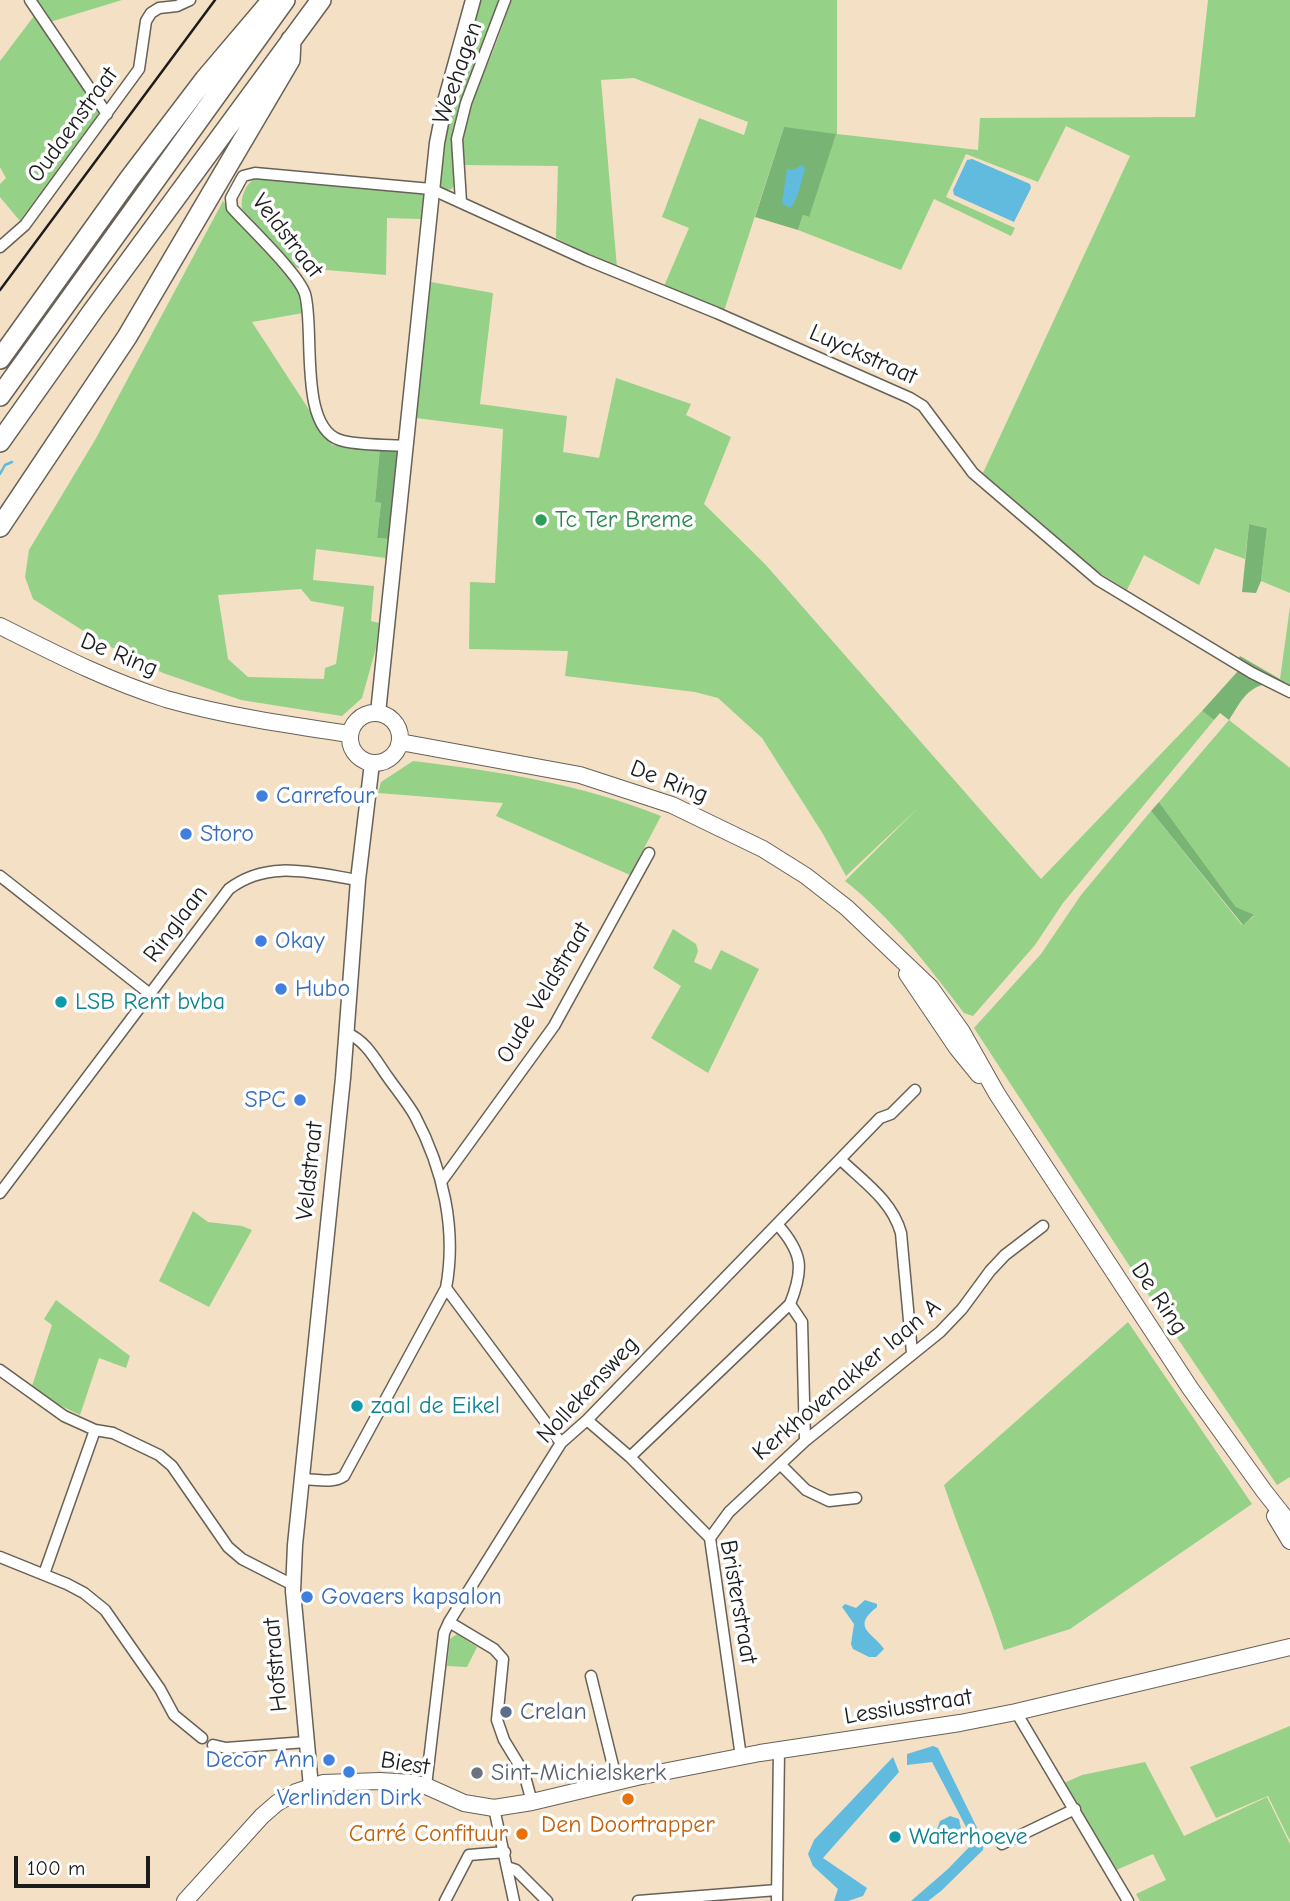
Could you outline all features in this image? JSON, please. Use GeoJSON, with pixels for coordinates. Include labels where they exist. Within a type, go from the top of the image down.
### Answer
{"type":"FeatureCollection","features":[{"type":"Feature","properties":{"kind":"highway"},"geometry":{"type":"LineString","coordinates":[[0,359],[129,179],[219,61],[272,0]]}},
{"type":"Feature","properties":{"kind":"highway"},"geometry":{"type":"LineString","coordinates":[[0,396],[285,0]]}},
{"type":"Feature","properties":{"kind":"highway"},"geometry":{"type":"LineString","coordinates":[[0,442],[321,0]]}},
{"type":"Feature","properties":{"kind":"highway"},"geometry":{"type":"LineString","coordinates":[[0,527],[127,337],[289,60],[291,40]]}},
{"type":"Feature","properties":{"kind":"main road","name":"De Ring"},"geometry":{"type":"LineString","coordinates":[[0,626],[82,667],[166,698],[253,718],[349,734]]}},
{"type":"Feature","properties":{"kind":"main road"},"geometry":{"type":"LineString","coordinates":[[378,713],[391,719],[396,725],[400,742],[387,759],[372,763],[358,757],[353,751],[349,734],[355,721],[362,716],[378,713]]}},
{"type":"Feature","properties":{"kind":"main road","name":"De Ring"},"geometry":{"type":"LineString","coordinates":[[400,742],[580,775],[672,805],[763,849],[806,876],[847,908],[930,987],[962,1032],[998,1094],[1175,1365],[1264,1491],[1285,1524],[1290,1541]]}},
{"type":"Feature","properties":{"kind":"main road","name":"Lessiusstraat"},"geometry":{"type":"LineString","coordinates":[[532,1802],[741,1757],[1016,1712],[1290,1647]]}},
{"type":"Feature","properties":{"kind":"main road","name":"Biest"},"geometry":{"type":"LineString","coordinates":[[186,1901],[262,1816],[277,1803],[296,1792],[323,1783],[380,1781],[426,1786],[452,1800],[494,1808],[532,1802]]}},
{"type":"Feature","properties":{"kind":"street"},"geometry":{"type":"LineString","coordinates":[[30,0],[107,114]]}},
{"type":"Feature","properties":{"kind":"street","name":"Oudaenstraat"},"geometry":{"type":"LineString","coordinates":[[0,247],[25,225],[139,69],[146,21],[151,13],[159,8],[177,6],[190,0]]}},
{"type":"Feature","properties":{"kind":"street"},"geometry":{"type":"LineString","coordinates":[[378,713],[431,189],[446,99],[473,0]]}},
{"type":"Feature","properties":{"kind":"street","name":"Weehagen"},"geometry":{"type":"LineString","coordinates":[[461,202],[457,139],[466,103],[505,0]]}},
{"type":"Feature","properties":{"kind":"street","name":"Veldstraat"},"geometry":{"type":"LineString","coordinates":[[405,446],[338,440],[322,425],[315,404],[303,290],[232,208],[231,198],[243,176],[256,173],[431,189]]}},
{"type":"Feature","properties":{"kind":"street","name":"Luyckstraat"},"geometry":{"type":"LineString","coordinates":[[431,189],[923,406],[973,473],[1098,580],[1252,673],[1290,692]]}},
{"type":"Feature","properties":{"kind":"street","name":"Veldstraat"},"geometry":{"type":"LineString","coordinates":[[293,1585],[301,1479],[347,1033],[358,880],[372,763]]}},
{"type":"Feature","properties":{"kind":"street","name":"Oude Veldstraat"},"geometry":{"type":"LineString","coordinates":[[441,1182],[554,1026],[649,853]]}},
{"type":"Feature","properties":{"kind":"street","name":"Ringlaan"},"geometry":{"type":"LineString","coordinates":[[2,1186],[229,889],[241,879],[255,873],[275,870],[358,880]]}},
{"type":"Feature","properties":{"kind":"street"},"geometry":{"type":"LineString","coordinates":[[0,876],[150,994]]}},
{"type":"Feature","properties":{"kind":"street"},"geometry":{"type":"LineString","coordinates":[[301,1479],[333,1481],[341,1480],[344,1476],[446,1289],[450,1266],[450,1226],[441,1182],[414,1114],[362,1041],[347,1033]]}},
{"type":"Feature","properties":{"kind":"street","name":"Nollekensweg"},"geometry":{"type":"LineString","coordinates":[[426,1786],[444,1633],[561,1443],[587,1420],[880,1118],[891,1115],[915,1090]]}},
{"type":"Feature","properties":{"kind":"street"},"geometry":{"type":"LineString","coordinates":[[841,1160],[879,1195],[897,1218],[902,1241],[912,1353]]}},
{"type":"Feature","properties":{"kind":"street"},"geometry":{"type":"LineString","coordinates":[[630,1457],[790,1304],[799,1281],[798,1254],[777,1224]]}},
{"type":"Feature","properties":{"kind":"street","name":"Kerkhovenakker laan A"},"geometry":{"type":"LineString","coordinates":[[710,1538],[729,1511],[805,1441],[940,1332],[962,1310],[1005,1255],[1043,1226]]}},
{"type":"Feature","properties":{"kind":"street"},"geometry":{"type":"LineString","coordinates":[[446,1289],[561,1443]]}},
{"type":"Feature","properties":{"kind":"street"},"geometry":{"type":"LineString","coordinates":[[790,1304],[803,1322],[805,1441]]}},
{"type":"Feature","properties":{"kind":"street"},"geometry":{"type":"LineString","coordinates":[[0,1370],[64,1416],[95,1430],[113,1433],[159,1455],[172,1466],[228,1547],[242,1559],[293,1585]]}},
{"type":"Feature","properties":{"kind":"street","name":"Bristerstraat"},"geometry":{"type":"LineString","coordinates":[[587,1420],[630,1457],[710,1538],[741,1757]]}},
{"type":"Feature","properties":{"kind":"street"},"geometry":{"type":"LineString","coordinates":[[44,1574],[95,1430]]}},
{"type":"Feature","properties":{"kind":"street"},"geometry":{"type":"LineString","coordinates":[[780,1464],[806,1490],[829,1501],[856,1498]]}},
{"type":"Feature","properties":{"kind":"street"},"geometry":{"type":"LineString","coordinates":[[0,1557],[84,1593],[104,1610],[160,1689],[174,1715],[202,1738]]}},
{"type":"Feature","properties":{"kind":"street","name":"Hofstraat"},"geometry":{"type":"LineString","coordinates":[[293,1585],[311,1787]]}},
{"type":"Feature","properties":{"kind":"street"},"geometry":{"type":"LineString","coordinates":[[449,1622],[494,1649],[503,1659],[498,1720],[504,1740],[524,1773],[532,1802]]}},
{"type":"Feature","properties":{"kind":"street"},"geometry":{"type":"LineString","coordinates":[[591,1676],[617,1782]]}},
{"type":"Feature","properties":{"kind":"street"},"geometry":{"type":"LineString","coordinates":[[1016,1712],[1076,1809],[1128,1901]]}},
{"type":"Feature","properties":{"kind":"street","name":"Hofstraat"},"geometry":{"type":"LineString","coordinates":[[213,1745],[226,1748],[306,1742]]}},
{"type":"Feature","properties":{"kind":"street"},"geometry":{"type":"LineString","coordinates":[[638,1901],[777,1896],[779,1750]]}},
{"type":"Feature","properties":{"kind":"street"},"geometry":{"type":"LineString","coordinates":[[494,1808],[514,1901]]}},
{"type":"Feature","properties":{"kind":"street"},"geometry":{"type":"LineString","coordinates":[[1002,1844],[1076,1809]]}},
{"type":"Feature","properties":{"kind":"street"},"geometry":{"type":"LineString","coordinates":[[445,1901],[469,1855],[505,1852]]}},
{"type":"Feature","properties":{"kind":"street"},"geometry":{"type":"LineString","coordinates":[[507,1867],[516,1870],[547,1901]]}},
{"type":"Feature","properties":{"kind":"green space"},"geometry":{"type":"Polygon","coordinates":[[[35,0],[122,0],[50,22],[35,0]]]}},
{"type":"Feature","properties":{"kind":"green space"},"geometry":{"type":"Polygon","coordinates":[[[480,0],[500,0],[458,114],[453,137],[454,183],[452,189],[446,190],[439,186],[439,180],[450,116],[480,0]]]}},
{"type":"Feature","properties":{"kind":"green space"},"geometry":{"type":"Polygon","coordinates":[[[511,0],[837,0],[837,134],[978,150],[980,118],[1195,117],[1208,0],[1290,0],[1290,593],[1261,581],[1267,528],[1249,524],[1245,559],[1215,548],[1199,585],[1144,555],[1127,590],[1095,570],[983,473],[1130,156],[1066,126],[1038,182],[966,154],[946,197],[1015,228],[1011,236],[934,199],[901,270],[798,230],[803,215],[809,217],[784,127],[724,311],[664,286],[689,228],[662,217],[699,118],[744,135],[748,122],[634,78],[601,80],[617,268],[556,238],[558,166],[462,165],[467,119],[511,0]]]}},
{"type":"Feature","properties":{"kind":"green space"},"geometry":{"type":"Polygon","coordinates":[[[34,16],[101,113],[20,221],[0,197],[0,184],[6,178],[0,167],[0,61],[34,16]]]}},
{"type":"Feature","properties":{"kind":"green space"},"geometry":{"type":"Polygon","coordinates":[[[784,127],[836,134],[809,217],[803,215],[798,230],[755,217],[784,127]]]}},
{"type":"Feature","properties":{"kind":"green space"},"geometry":{"type":"Polygon","coordinates":[[[256,178],[424,192],[421,219],[387,218],[386,275],[291,267],[242,209],[244,192],[256,178]]]}},
{"type":"Feature","properties":{"kind":"green space"},"geometry":{"type":"Polygon","coordinates":[[[223,201],[297,284],[303,301],[303,313],[252,322],[332,445],[380,448],[375,502],[381,503],[377,538],[388,539],[386,558],[316,549],[313,580],[374,586],[371,621],[379,623],[376,648],[362,698],[342,716],[241,700],[163,673],[101,642],[33,599],[25,577],[29,550],[95,440],[223,201]],[[301,589],[218,595],[228,659],[248,677],[324,679],[325,668],[336,664],[344,607],[311,601],[301,589]]]}},
{"type":"Feature","properties":{"kind":"green space"},"geometry":{"type":"Polygon","coordinates":[[[431,282],[493,293],[480,404],[567,416],[563,452],[599,458],[616,378],[691,404],[686,415],[731,437],[704,504],[765,564],[1041,879],[1202,711],[1214,720],[1063,903],[1035,945],[973,1016],[964,1013],[894,927],[845,881],[918,808],[846,876],[823,834],[762,738],[718,698],[695,692],[565,676],[568,651],[469,649],[470,582],[495,583],[503,429],[416,418],[431,282]]]}},
{"type":"Feature","properties":{"kind":"green space"},"geometry":{"type":"Polygon","coordinates":[[[380,448],[398,450],[388,539],[377,538],[381,503],[375,502],[380,448]]]}},
{"type":"Feature","properties":{"kind":"green space"},"geometry":{"type":"Polygon","coordinates":[[[1249,524],[1267,528],[1261,581],[1256,593],[1242,592],[1249,524]]]}},
{"type":"Feature","properties":{"kind":"green space"},"geometry":{"type":"Polygon","coordinates":[[[1290,607],[1290,685],[1280,679],[1290,607]]]}},
{"type":"Feature","properties":{"kind":"green space"},"geometry":{"type":"Polygon","coordinates":[[[1240,656],[1285,682],[1281,694],[1262,685],[1246,695],[1229,720],[1220,713],[1214,720],[1202,711],[1238,671],[1234,668],[1240,656]]]}},
{"type":"Feature","properties":{"kind":"green space"},"geometry":{"type":"Polygon","coordinates":[[[1229,720],[1290,768],[1290,1477],[1277,1485],[1157,1308],[974,1028],[1041,954],[1081,895],[1151,811],[1242,925],[1254,916],[1236,907],[1159,802],[1229,720]]]}},
{"type":"Feature","properties":{"kind":"green space"},"geometry":{"type":"Polygon","coordinates":[[[413,761],[539,780],[599,795],[661,816],[630,875],[496,816],[503,803],[378,793],[381,782],[413,761]]]}},
{"type":"Feature","properties":{"kind":"green space"},"geometry":{"type":"Polygon","coordinates":[[[1159,802],[1236,907],[1254,915],[1243,925],[1151,811],[1159,802]]]}},
{"type":"Feature","properties":{"kind":"green space"},"geometry":{"type":"Polygon","coordinates":[[[673,929],[696,944],[698,951],[694,962],[711,970],[721,950],[759,969],[708,1073],[651,1038],[681,986],[653,968],[673,929]]]}},
{"type":"Feature","properties":{"kind":"green space"},"geometry":{"type":"Polygon","coordinates":[[[193,1211],[208,1222],[242,1226],[252,1230],[209,1307],[159,1281],[193,1211]]]}},
{"type":"Feature","properties":{"kind":"green space"},"geometry":{"type":"Polygon","coordinates":[[[56,1300],[130,1356],[126,1368],[99,1358],[80,1415],[55,1403],[32,1386],[52,1325],[44,1319],[56,1300]]]}},
{"type":"Feature","properties":{"kind":"green space"},"geometry":{"type":"Polygon","coordinates":[[[1128,1322],[1252,1504],[1070,1629],[1004,1650],[944,1485],[1128,1322]]]}},
{"type":"Feature","properties":{"kind":"green space"},"geometry":{"type":"Polygon","coordinates":[[[457,1634],[477,1647],[467,1667],[447,1666],[450,1639],[457,1634]]]}},
{"type":"Feature","properties":{"kind":"green space"},"geometry":{"type":"Polygon","coordinates":[[[1290,1726],[1290,1841],[1268,1796],[1216,1818],[1190,1767],[1290,1726]]]}},
{"type":"Feature","properties":{"kind":"green space"},"geometry":{"type":"Polygon","coordinates":[[[1145,1762],[1184,1836],[1267,1797],[1290,1844],[1290,1901],[1140,1901],[1136,1894],[1166,1880],[1153,1854],[1114,1871],[1064,1783],[1082,1775],[1145,1762]]]}},
{"type":"Feature","properties":{"kind":"water"},"geometry":{"type":"Polygon","coordinates":[[[972,159],[1030,184],[1031,188],[1014,222],[954,195],[953,190],[967,160],[972,159]]]}},
{"type":"Feature","properties":{"kind":"water"},"geometry":{"type":"Polygon","coordinates":[[[802,165],[805,168],[799,190],[790,208],[782,203],[787,169],[793,170],[802,165]]]}},
{"type":"Feature","properties":{"kind":"water"},"geometry":{"type":"Polygon","coordinates":[[[865,1600],[877,1604],[865,1620],[867,1630],[884,1649],[876,1657],[869,1657],[853,1649],[851,1644],[854,1624],[842,1607],[845,1604],[856,1608],[865,1600]]]}},
{"type":"Feature","properties":{"kind":"water"},"geometry":{"type":"Polygon","coordinates":[[[933,1746],[938,1748],[984,1842],[983,1850],[928,1901],[911,1901],[974,1842],[932,1762],[907,1765],[907,1754],[933,1746]]]}},
{"type":"Feature","properties":{"kind":"water"},"geometry":{"type":"Polygon","coordinates":[[[893,1757],[899,1772],[823,1858],[867,1888],[863,1896],[848,1901],[834,1901],[838,1889],[813,1866],[808,1854],[814,1840],[893,1757]]]}},
{"type":"Feature","properties":{"kind":"water"},"geometry":{"type":"Polygon","coordinates":[[[950,1816],[959,1819],[963,1838],[959,1846],[948,1845],[936,1832],[940,1821],[950,1816]]]}},
{"type":"Feature","properties":{"kind":"waterway"},"geometry":{"type":"LineString","coordinates":[[0,474],[5,465],[12,462]]}},
{"type":"Feature","properties":{"kind":"railway"},"geometry":{"type":"LineString","coordinates":[[0,290],[215,0]]}},
{"type":"Feature","properties":{"kind":"place","name":"Tc Ter Breme"},"geometry":{"type":"Point","coordinates":[541,520]}},
{"type":"Feature","properties":{"kind":"place","name":"Carrefour"},"geometry":{"type":"Point","coordinates":[262,796]}},
{"type":"Feature","properties":{"kind":"place","name":"Storo"},"geometry":{"type":"Point","coordinates":[186,834]}},
{"type":"Feature","properties":{"kind":"place","name":"Okay"},"geometry":{"type":"Point","coordinates":[261,941]}},
{"type":"Feature","properties":{"kind":"place","name":"Hubo"},"geometry":{"type":"Point","coordinates":[281,989]}},
{"type":"Feature","properties":{"kind":"place","name":"LSB Rent bvba"},"geometry":{"type":"Point","coordinates":[61,1002]}},
{"type":"Feature","properties":{"kind":"place","name":"SPC"},"geometry":{"type":"Point","coordinates":[300,1100]}},
{"type":"Feature","properties":{"kind":"place","name":"zaal de Eikel"},"geometry":{"type":"Point","coordinates":[357,1406]}},
{"type":"Feature","properties":{"kind":"place","name":"Govaers kapsalon"},"geometry":{"type":"Point","coordinates":[307,1597]}},
{"type":"Feature","properties":{"kind":"place","name":"Crelan"},"geometry":{"type":"Point","coordinates":[506,1712]}},
{"type":"Feature","properties":{"kind":"place","name":"Decor Ann"},"geometry":{"type":"Point","coordinates":[329,1760]}},
{"type":"Feature","properties":{"kind":"place","name":"Verlinden Dirk"},"geometry":{"type":"Point","coordinates":[349,1772]}},
{"type":"Feature","properties":{"kind":"place","name":"Sint-Michielskerk"},"geometry":{"type":"Point","coordinates":[477,1773]}},
{"type":"Feature","properties":{"kind":"place","name":"Den Doortrapper"},"geometry":{"type":"Point","coordinates":[628,1799]}},
{"type":"Feature","properties":{"kind":"place","name":"Carré Confituur"},"geometry":{"type":"Point","coordinates":[522,1834]}},
{"type":"Feature","properties":{"kind":"place","name":"Waterhoeve"},"geometry":{"type":"Point","coordinates":[895,1837]}}]}
